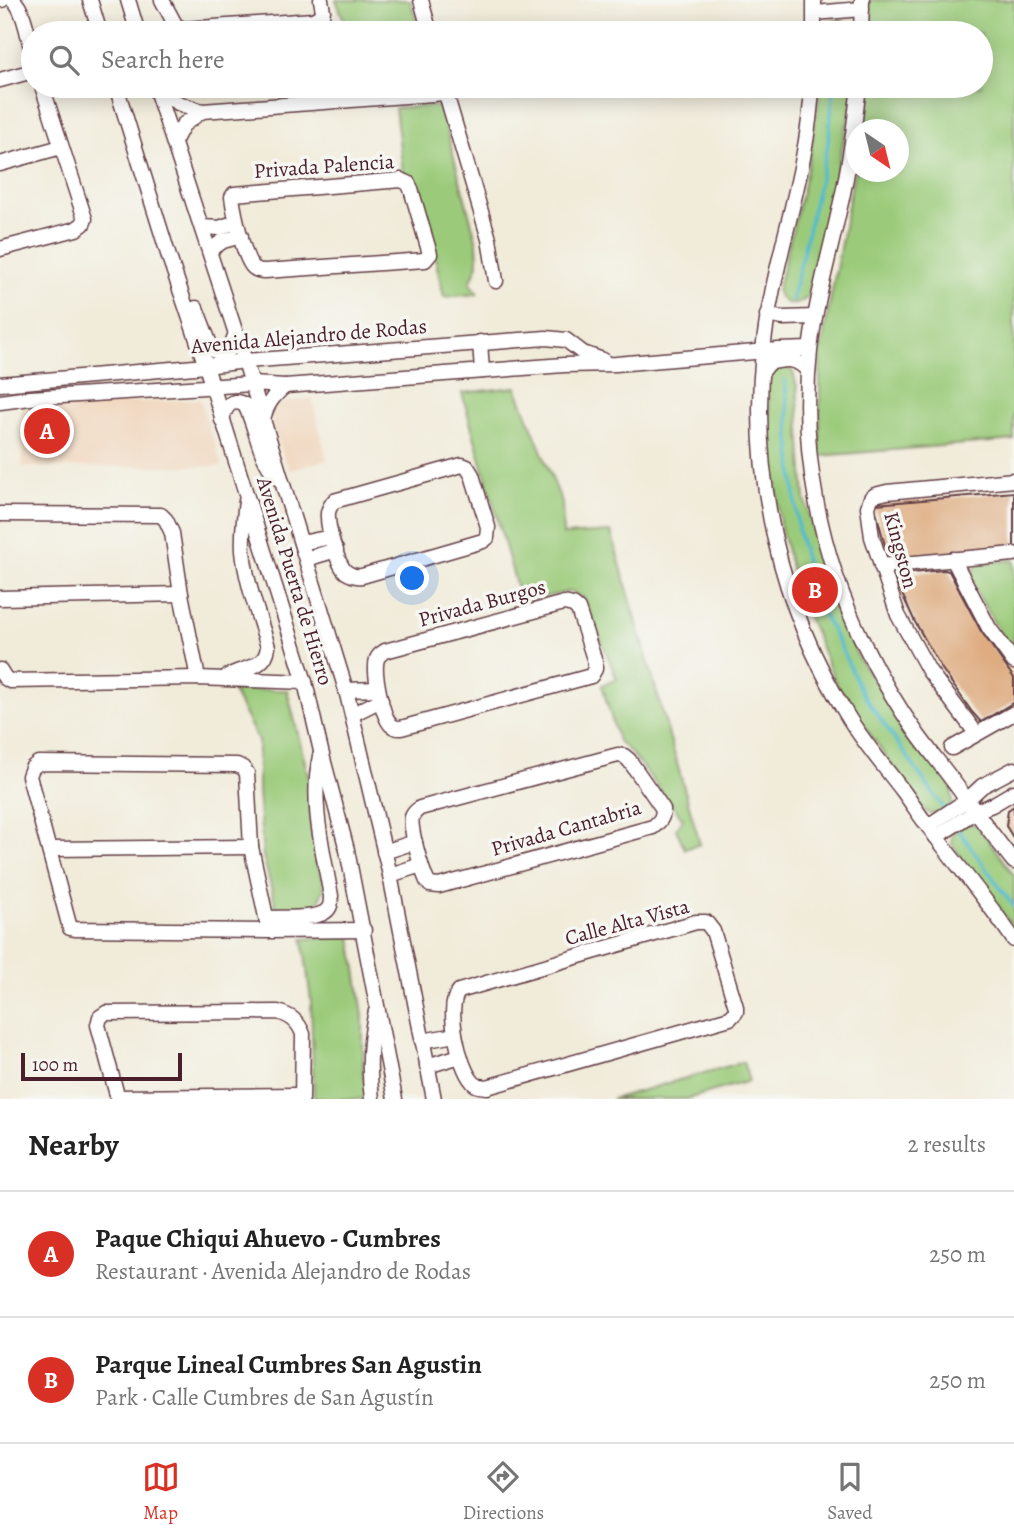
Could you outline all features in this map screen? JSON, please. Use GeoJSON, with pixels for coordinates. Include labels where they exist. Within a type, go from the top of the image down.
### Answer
{"type":"FeatureCollection","features":[{"type":"Feature","properties":{"kind":"street"},"geometry":{"type":"LineString","coordinates":[[13,0],[19,5],[24,21]]}},
{"type":"Feature","properties":{"kind":"street"},"geometry":{"type":"LineString","coordinates":[[90,0],[96,21]]}},
{"type":"Feature","properties":{"kind":"street"},"geometry":{"type":"LineString","coordinates":[[129,5],[143,0]]}},
{"type":"Feature","properties":{"kind":"street"},"geometry":{"type":"LineString","coordinates":[[162,0],[173,21]]}},
{"type":"Feature","properties":{"kind":"street"},"geometry":{"type":"LineString","coordinates":[[299,21],[313,20],[322,15],[321,0]]}},
{"type":"Feature","properties":{"kind":"street"},"geometry":{"type":"LineString","coordinates":[[421,0],[427,21]]}},
{"type":"Feature","properties":{"kind":"street"},"geometry":{"type":"LineString","coordinates":[[815,7],[862,5]]}},
{"type":"Feature","properties":{"kind":"street"},"geometry":{"type":"LineString","coordinates":[[0,80],[21,74]]}},
{"type":"Feature","properties":{"kind":"street"},"geometry":{"type":"LineString","coordinates":[[0,249],[76,229],[83,225],[85,219],[46,98]]}},
{"type":"Feature","properties":{"kind":"street","name":"Avenida Puerta de Hierro"},"geometry":{"type":"LineString","coordinates":[[120,98],[305,682],[347,850],[395,1099]]}},
{"type":"Feature","properties":{"kind":"street","name":"Avenida Puerta de Hierro"},"geometry":{"type":"LineString","coordinates":[[159,98],[245,361],[353,714],[390,875],[434,1099]]}},
{"type":"Feature","properties":{"kind":"street"},"geometry":{"type":"LineString","coordinates":[[171,98],[202,111],[346,98]]}},
{"type":"Feature","properties":{"kind":"street"},"geometry":{"type":"LineString","coordinates":[[448,98],[489,239],[496,281]]}},
{"type":"Feature","properties":{"kind":"street"},"geometry":{"type":"LineString","coordinates":[[811,98],[803,160],[767,315],[763,351],[759,406],[761,444],[765,491],[773,533],[787,584],[821,667],[847,715],[1014,940]]}},
{"type":"Feature","properties":{"kind":"street"},"geometry":{"type":"LineString","coordinates":[[858,98],[840,207],[810,349],[807,444],[818,510],[828,552],[842,592],[880,674],[917,734],[1014,862]]}},
{"type":"Feature","properties":{"kind":"street"},"geometry":{"type":"LineString","coordinates":[[174,142],[183,125],[202,111]]}},
{"type":"Feature","properties":{"kind":"street"},"geometry":{"type":"LineString","coordinates":[[0,164],[61,147]]}},
{"type":"Feature","properties":{"kind":"street","name":"Privada Palencia"},"geometry":{"type":"LineString","coordinates":[[401,180],[408,183],[411,189],[430,254],[425,260],[261,271],[253,268],[250,263],[239,229],[232,197],[236,193],[401,180]]}},
{"type":"Feature","properties":{"kind":"street"},"geometry":{"type":"LineString","coordinates":[[202,228],[239,229]]}},
{"type":"Feature","properties":{"kind":"street"},"geometry":{"type":"LineString","coordinates":[[209,250],[239,229]]}},
{"type":"Feature","properties":{"kind":"street"},"geometry":{"type":"LineString","coordinates":[[175,274],[191,295],[211,347],[215,351],[225,353],[230,349],[236,333]]}},
{"type":"Feature","properties":{"kind":"street"},"geometry":{"type":"LineString","coordinates":[[767,315],[783,318],[815,317]]}},
{"type":"Feature","properties":{"kind":"street","name":"Avenida Alejandro de Rodas"},"geometry":{"type":"LineString","coordinates":[[0,384],[480,342],[558,339],[566,340],[583,353],[616,364]]}},
{"type":"Feature","properties":{"kind":"street"},"geometry":{"type":"LineString","coordinates":[[480,342],[482,371]]}},
{"type":"Feature","properties":{"kind":"street"},"geometry":{"type":"LineString","coordinates":[[564,365],[571,359],[572,345]]}},
{"type":"Feature","properties":{"kind":"street","name":"Avenida Alejandro de Rodas"},"geometry":{"type":"LineString","coordinates":[[0,402],[212,386],[285,386],[810,349]]}},
{"type":"Feature","properties":{"kind":"street"},"geometry":{"type":"LineString","coordinates":[[762,372],[769,363],[792,360],[802,364],[808,372]]}},
{"type":"Feature","properties":{"kind":"street"},"geometry":{"type":"LineString","coordinates":[[263,419],[274,395],[285,386]]}},
{"type":"Feature","properties":{"kind":"street"},"geometry":{"type":"LineString","coordinates":[[222,420],[225,408],[232,402],[245,405],[264,462],[282,483]]}},
{"type":"Feature","properties":{"kind":"street"},"geometry":{"type":"LineString","coordinates":[[462,465],[467,467],[472,475],[488,527],[487,538],[483,541],[356,577],[342,566],[334,543],[327,515],[334,501],[462,465]]}},
{"type":"Feature","properties":{"kind":"street","name":"Kingston"},"geometry":{"type":"LineString","coordinates":[[976,733],[929,671],[898,615],[872,537],[868,507],[874,495],[887,492],[1014,480]]}},
{"type":"Feature","properties":{"kind":"street"},"geometry":{"type":"LineString","coordinates":[[224,679],[237,671],[262,663],[268,648],[243,550],[247,494]]}},
{"type":"Feature","properties":{"kind":"street"},"geometry":{"type":"LineString","coordinates":[[0,514],[161,515],[172,533],[198,678]]}},
{"type":"Feature","properties":{"kind":"street"},"geometry":{"type":"LineString","coordinates":[[301,543],[334,543]]}},
{"type":"Feature","properties":{"kind":"street"},"geometry":{"type":"LineString","coordinates":[[306,559],[334,543]]}},
{"type":"Feature","properties":{"kind":"street"},"geometry":{"type":"LineString","coordinates":[[881,566],[1014,554]]}},
{"type":"Feature","properties":{"kind":"street"},"geometry":{"type":"LineString","coordinates":[[954,559],[989,628],[1014,662]]}},
{"type":"Feature","properties":{"kind":"street"},"geometry":{"type":"LineString","coordinates":[[0,598],[181,594]]}},
{"type":"Feature","properties":{"kind":"street","name":"Privada Burgos"},"geometry":{"type":"LineString","coordinates":[[564,603],[573,605],[578,610],[596,669],[591,676],[401,728],[391,726],[387,720],[380,695],[376,661],[385,651],[564,603]]}},
{"type":"Feature","properties":{"kind":"street"},"geometry":{"type":"LineString","coordinates":[[2,674],[10,681],[198,678],[305,682]]}},
{"type":"Feature","properties":{"kind":"street"},"geometry":{"type":"LineString","coordinates":[[346,690],[380,695]]}},
{"type":"Feature","properties":{"kind":"street"},"geometry":{"type":"LineString","coordinates":[[353,714],[380,695]]}},
{"type":"Feature","properties":{"kind":"street"},"geometry":{"type":"LineString","coordinates":[[952,748],[1014,713]]}},
{"type":"Feature","properties":{"kind":"street"},"geometry":{"type":"LineString","coordinates":[[268,924],[325,912],[331,904],[316,802],[316,774],[321,751]]}},
{"type":"Feature","properties":{"kind":"street","name":"Privada Cantabria"},"geometry":{"type":"LineString","coordinates":[[618,755],[629,760],[663,810],[660,821],[653,827],[439,886],[430,885],[421,865],[412,817],[419,808],[618,755]]}},
{"type":"Feature","properties":{"kind":"street"},"geometry":{"type":"LineString","coordinates":[[268,924],[251,847],[247,773],[243,768],[237,765],[38,763],[32,768],[29,776],[70,928],[268,924],[364,930]]}},
{"type":"Feature","properties":{"kind":"street"},"geometry":{"type":"LineString","coordinates":[[932,831],[971,806],[982,786],[1014,769]]}},
{"type":"Feature","properties":{"kind":"street"},"geometry":{"type":"LineString","coordinates":[[971,806],[992,805],[1014,792]]}},
{"type":"Feature","properties":{"kind":"street"},"geometry":{"type":"LineString","coordinates":[[384,852],[415,842]]}},
{"type":"Feature","properties":{"kind":"street"},"geometry":{"type":"LineString","coordinates":[[50,849],[251,847]]}},
{"type":"Feature","properties":{"kind":"street"},"geometry":{"type":"LineString","coordinates":[[390,875],[421,865]]}},
{"type":"Feature","properties":{"kind":"street","name":"Calle Alta Vista"},"geometry":{"type":"LineString","coordinates":[[695,922],[706,922],[713,932],[736,1007],[736,1012],[730,1018],[487,1087],[477,1086],[471,1080],[460,1056],[455,1035],[454,999],[459,991],[695,922]]}},
{"type":"Feature","properties":{"kind":"street"},"geometry":{"type":"LineString","coordinates":[[372,1099],[369,1062],[377,1003]]}},
{"type":"Feature","properties":{"kind":"street"},"geometry":{"type":"LineString","coordinates":[[278,1012],[294,1018],[303,1034],[301,1097],[117,1098],[98,1025],[100,1017],[106,1013],[278,1012]]}},
{"type":"Feature","properties":{"kind":"street"},"geometry":{"type":"LineString","coordinates":[[422,1041],[455,1035]]}},
{"type":"Feature","properties":{"kind":"street"},"geometry":{"type":"LineString","coordinates":[[427,1066],[460,1056]]}},
{"type":"Feature","properties":{"kind":"shaded area"},"geometry":{"type":"Polygon","coordinates":[[[200,399],[222,466],[23,467],[22,408],[200,399]]]}},
{"type":"Feature","properties":{"kind":"shaded area"},"geometry":{"type":"Polygon","coordinates":[[[312,399],[327,460],[290,470],[272,426],[272,414],[278,404],[312,399]]]}},
{"type":"Feature","properties":{"kind":"green space"},"geometry":{"type":"Polygon","coordinates":[[[336,0],[410,0],[416,21],[345,21],[336,0]]]}},
{"type":"Feature","properties":{"kind":"green space"},"geometry":{"type":"Polygon","coordinates":[[[869,0],[1014,0],[1014,440],[820,456],[820,356],[852,182],[909,182],[909,119],[865,119],[869,98],[993,98],[993,21],[870,21],[869,0]]]}},
{"type":"Feature","properties":{"kind":"green space"},"geometry":{"type":"Polygon","coordinates":[[[819,98],[853,98],[808,296],[799,303],[791,304],[783,300],[777,291],[808,164],[819,98]]]}},
{"type":"Feature","properties":{"kind":"green space"},"geometry":{"type":"Polygon","coordinates":[[[440,106],[477,243],[478,264],[470,283],[478,294],[444,297],[419,186],[403,172],[395,108],[440,106]]]}},
{"type":"Feature","properties":{"kind":"green space"},"geometry":{"type":"Polygon","coordinates":[[[782,363],[793,372],[797,387],[805,499],[821,562],[858,658],[952,789],[952,804],[940,813],[930,814],[922,808],[838,688],[806,612],[780,524],[766,374],[782,363]]]}},
{"type":"Feature","properties":{"kind":"green space"},"geometry":{"type":"Polygon","coordinates":[[[516,387],[562,503],[563,535],[611,532],[700,844],[685,849],[676,829],[683,819],[632,754],[618,741],[602,685],[617,679],[584,598],[571,591],[521,602],[462,393],[516,387]]]}},
{"type":"Feature","properties":{"kind":"green space"},"geometry":{"type":"Polygon","coordinates":[[[1014,560],[1014,652],[981,600],[971,575],[982,563],[1014,560]]]}},
{"type":"Feature","properties":{"kind":"green space"},"geometry":{"type":"Polygon","coordinates":[[[232,690],[287,690],[308,775],[311,829],[324,887],[317,906],[277,910],[263,856],[258,792],[258,740],[232,690]]]}},
{"type":"Feature","properties":{"kind":"green space"},"geometry":{"type":"Polygon","coordinates":[[[963,823],[977,825],[1014,875],[1014,928],[951,843],[953,832],[963,823]]]}},
{"type":"Feature","properties":{"kind":"green space"},"geometry":{"type":"Polygon","coordinates":[[[351,936],[363,1015],[363,1073],[367,1099],[314,1099],[311,1001],[303,939],[351,936]]]}},
{"type":"Feature","properties":{"kind":"green space"},"geometry":{"type":"Polygon","coordinates":[[[743,1062],[749,1081],[686,1099],[612,1099],[743,1062]]]}},
{"type":"Feature","properties":{"kind":"building"},"geometry":{"type":"Polygon","coordinates":[[[1014,492],[1014,548],[890,558],[887,553],[876,504],[1014,492]]]}},
{"type":"Feature","properties":{"kind":"building"},"geometry":{"type":"Polygon","coordinates":[[[949,571],[981,631],[1014,678],[1014,702],[981,722],[942,669],[915,622],[895,579],[900,574],[949,571]]]}},
{"type":"Feature","properties":{"kind":"building"},"geometry":{"type":"Polygon","coordinates":[[[1014,806],[1014,839],[1006,826],[1008,810],[1014,806]]]}},
{"type":"Feature","properties":{"kind":"waterway"},"geometry":{"type":"LineString","coordinates":[[792,300],[828,144],[833,98]]}},
{"type":"Feature","properties":{"kind":"waterway"},"geometry":{"type":"LineString","coordinates":[[785,380],[798,530],[815,598],[862,693],[945,810]]}},
{"type":"Feature","properties":{"kind":"waterway"},"geometry":{"type":"LineString","coordinates":[[959,831],[1014,907]]}},
{"type":"Feature","properties":{"kind":"place","name":"Paque Chiqui Ahuevo - Cumbres"},"geometry":{"type":"Point","coordinates":[47,431]}},
{"type":"Feature","properties":{"kind":"place","name":"Parque Lineal Cumbres San Agustin"},"geometry":{"type":"Point","coordinates":[815,590]}}]}
